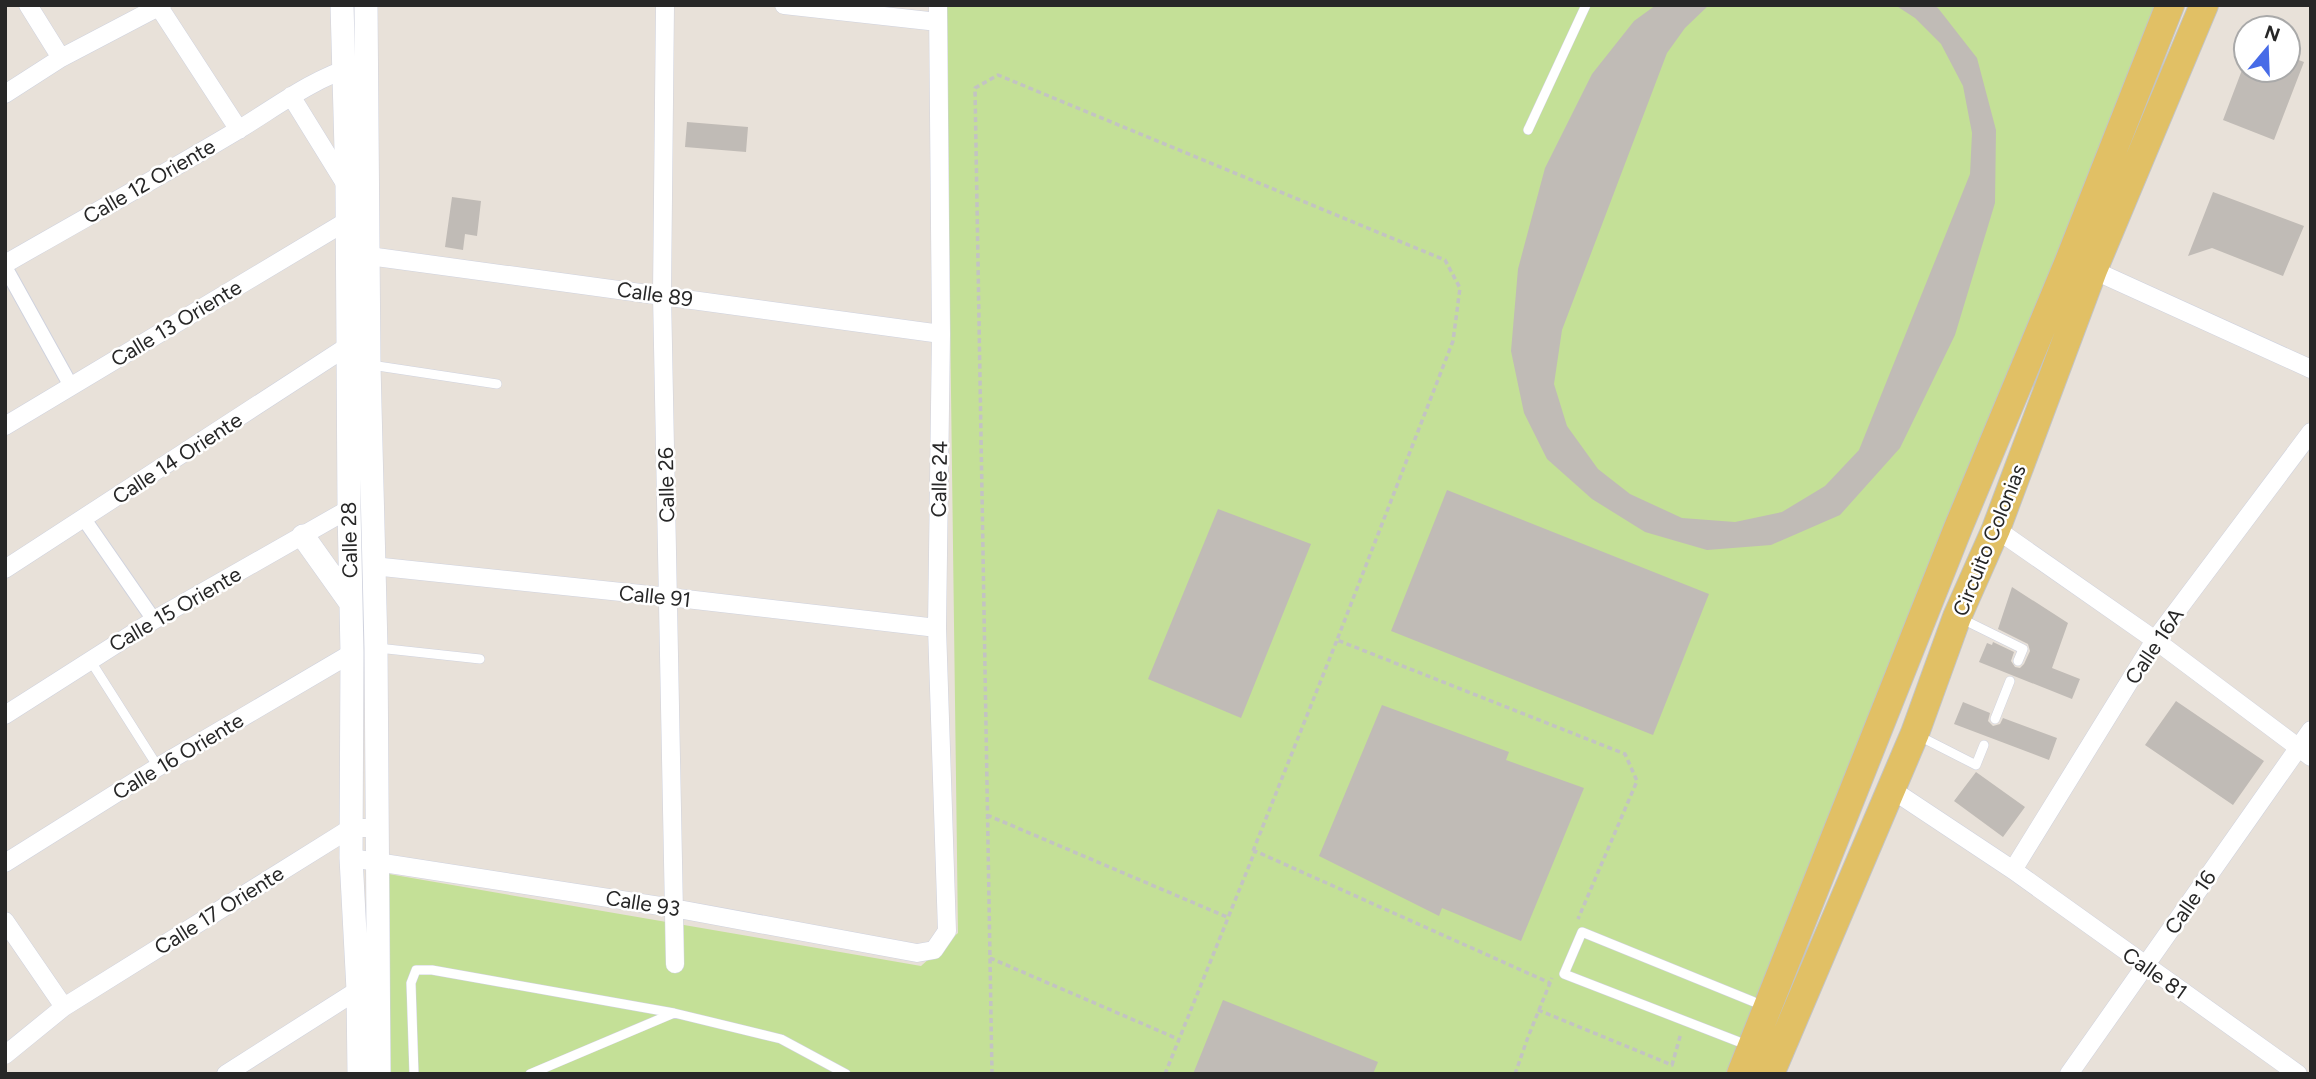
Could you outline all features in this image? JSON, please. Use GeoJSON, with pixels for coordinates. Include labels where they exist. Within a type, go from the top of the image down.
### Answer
{"type":"FeatureCollection","features":[{"type":"Feature","properties":{"kind":"main road","name":"Circuito Colonias"},"geometry":{"type":"LineString","coordinates":[[1741,1074],[2170,5]]}},
{"type":"Feature","properties":{"kind":"main road","name":"Circuito Colonias"},"geometry":{"type":"LineString","coordinates":[[1770,1074],[1914,733],[1957,617],[1996,529],[2093,270],[2204,5]]}},
{"type":"Feature","properties":{"kind":"street"},"geometry":{"type":"LineString","coordinates":[[28,5],[61,58]]}},
{"type":"Feature","properties":{"kind":"street","name":"Calle 28"},"geometry":{"type":"LineString","coordinates":[[342,5],[347,186],[352,653],[351,858],[358,990],[359,1074]]}},
{"type":"Feature","properties":{"kind":"street","name":"Calle 28"},"geometry":{"type":"LineString","coordinates":[[366,5],[369,365],[376,648],[379,1074]]}},
{"type":"Feature","properties":{"kind":"street","name":"Calle 26"},"geometry":{"type":"LineString","coordinates":[[665,5],[662,294],[676,964]]}},
{"type":"Feature","properties":{"kind":"street"},"geometry":{"type":"LineString","coordinates":[[784,5],[938,14]]}},
{"type":"Feature","properties":{"kind":"street"},"geometry":{"type":"LineString","coordinates":[[5,94],[61,58],[161,6],[239,130]]}},
{"type":"Feature","properties":{"kind":"street","name":"Calle 24"},"geometry":{"type":"LineString","coordinates":[[934,950],[947,931],[937,628],[941,334],[938,14]]}},
{"type":"Feature","properties":{"kind":"street","name":"Calle 12 Oriente"},"geometry":{"type":"LineString","coordinates":[[5,266],[239,130],[291,96],[344,70],[366,63]]}},
{"type":"Feature","properties":{"kind":"street"},"geometry":{"type":"LineString","coordinates":[[291,96],[347,186]]}},
{"type":"Feature","properties":{"kind":"street","name":"Calle 13 Oriente"},"geometry":{"type":"LineString","coordinates":[[5,426],[347,221]]}},
{"type":"Feature","properties":{"kind":"street","name":"Calle 89"},"geometry":{"type":"LineString","coordinates":[[369,256],[941,334]]}},
{"type":"Feature","properties":{"kind":"street"},"geometry":{"type":"LineString","coordinates":[[5,266],[71,386]]}},
{"type":"Feature","properties":{"kind":"street"},"geometry":{"type":"LineString","coordinates":[[2093,270],[2311,369]]}},
{"type":"Feature","properties":{"kind":"street","name":"Calle 14 Oriente"},"geometry":{"type":"LineString","coordinates":[[5,569],[348,346]]}},
{"type":"Feature","properties":{"kind":"street","name":"Calle 16A"},"geometry":{"type":"LineString","coordinates":[[2013,870],[2155,640],[2311,432]]}},
{"type":"Feature","properties":{"kind":"street","name":"Calle 15 Oriente"},"geometry":{"type":"LineString","coordinates":[[5,715],[154,620],[349,509]]}},
{"type":"Feature","properties":{"kind":"street"},"geometry":{"type":"LineString","coordinates":[[84,519],[154,620]]}},
{"type":"Feature","properties":{"kind":"street"},"geometry":{"type":"LineString","coordinates":[[1996,529],[2155,640],[2305,753]]}},
{"type":"Feature","properties":{"kind":"street"},"geometry":{"type":"LineString","coordinates":[[303,536],[350,602]]}},
{"type":"Feature","properties":{"kind":"street","name":"Calle 91"},"geometry":{"type":"LineString","coordinates":[[373,566],[937,628]]}},
{"type":"Feature","properties":{"kind":"street","name":"Calle 16 Oriente"},"geometry":{"type":"LineString","coordinates":[[5,863],[158,767],[352,653]]}},
{"type":"Feature","properties":{"kind":"street","name":"Calle 16"},"geometry":{"type":"LineString","coordinates":[[2069,1074],[2145,966],[2305,753],[2311,730]]}},
{"type":"Feature","properties":{"kind":"street","name":"Calle 81"},"geometry":{"type":"LineString","coordinates":[[1891,789],[2013,870],[2298,1074]]}},
{"type":"Feature","properties":{"kind":"street"},"geometry":{"type":"LineString","coordinates":[[351,828],[377,828]]}},
{"type":"Feature","properties":{"kind":"street","name":"Calle 17 Oriente"},"geometry":{"type":"LineString","coordinates":[[5,1055],[64,1007],[351,828]]}},
{"type":"Feature","properties":{"kind":"street","name":"Calle 93"},"geometry":{"type":"LineString","coordinates":[[351,858],[378,860],[673,908],[917,953],[934,950]]}},
{"type":"Feature","properties":{"kind":"street"},"geometry":{"type":"LineString","coordinates":[[5,921],[64,1007]]}},
{"type":"Feature","properties":{"kind":"street"},"geometry":{"type":"LineString","coordinates":[[226,1074],[358,990]]}},
{"type":"Feature","properties":{"kind":"lane"},"geometry":{"type":"LineString","coordinates":[[1528,130],[1586,5]]}},
{"type":"Feature","properties":{"kind":"lane"},"geometry":{"type":"LineString","coordinates":[[369,365],[498,384]]}},
{"type":"Feature","properties":{"kind":"lane"},"geometry":{"type":"LineString","coordinates":[[1957,617],[2022,649],[2018,661]]}},
{"type":"Feature","properties":{"kind":"lane"},"geometry":{"type":"LineString","coordinates":[[376,648],[480,659]]}},
{"type":"Feature","properties":{"kind":"lane"},"geometry":{"type":"LineString","coordinates":[[90,660],[158,767]]}},
{"type":"Feature","properties":{"kind":"lane"},"geometry":{"type":"LineString","coordinates":[[1995,719],[2010,681]]}},
{"type":"Feature","properties":{"kind":"lane"},"geometry":{"type":"LineString","coordinates":[[1914,733],[1976,765],[1984,745]]}},
{"type":"Feature","properties":{"kind":"lane"},"geometry":{"type":"LineString","coordinates":[[1752,1047],[1564,974],[1582,932],[1768,1007]]}},
{"type":"Feature","properties":{"kind":"lane"},"geometry":{"type":"LineString","coordinates":[[414,1074],[411,983],[416,970],[432,970],[674,1013],[781,1039],[846,1074]]}},
{"type":"Feature","properties":{"kind":"lane"},"geometry":{"type":"LineString","coordinates":[[530,1074],[674,1013]]}},
{"type":"Feature","properties":{"kind":"path"},"geometry":{"type":"LineString","coordinates":[[992,1074],[975,88],[998,75],[1444,260],[1460,288],[1453,341],[1165,1074]]}},
{"type":"Feature","properties":{"kind":"path"},"geometry":{"type":"LineString","coordinates":[[1337,640],[1625,754],[1637,781],[1577,920]]}},
{"type":"Feature","properties":{"kind":"path"},"geometry":{"type":"LineString","coordinates":[[987,815],[1227,917]]}},
{"type":"Feature","properties":{"kind":"path"},"geometry":{"type":"LineString","coordinates":[[1165,1074],[1255,851],[1550,983]]}},
{"type":"Feature","properties":{"kind":"path"},"geometry":{"type":"LineString","coordinates":[[990,958],[1178,1039]]}},
{"type":"Feature","properties":{"kind":"path"},"geometry":{"type":"LineString","coordinates":[[1515,1074],[1556,970]]}},
{"type":"Feature","properties":{"kind":"path"},"geometry":{"type":"LineString","coordinates":[[1538,1010],[1672,1065],[1685,1021]]}},
{"type":"Feature","properties":{"kind":"green space"},"geometry":{"type":"Polygon","coordinates":[[[946,5],[2160,5],[1735,1074],[378,1074],[377,872],[921,966],[958,933],[946,5]]]}},
{"type":"Feature","properties":{"kind":"building"},"geometry":{"type":"Polygon","coordinates":[[[1656,5],[1709,5],[1685,28],[1667,53],[1562,330],[1554,384],[1567,426],[1598,469],[1630,494],[1682,518],[1735,522],[1782,512],[1825,486],[1859,450],[1970,174],[1972,133],[1963,86],[1941,44],[1915,18],[1895,5],[1933,5],[1938,8],[1977,58],[1996,130],[1995,203],[1955,335],[1900,448],[1840,515],[1771,545],[1707,550],[1645,532],[1592,499],[1547,459],[1524,413],[1511,351],[1518,269],[1545,168],[1592,74],[1634,21],[1656,5]]]}},
{"type":"Feature","properties":{"kind":"building"},"geometry":{"type":"Polygon","coordinates":[[[2237,84],[2296,84],[2274,140],[2223,120],[2237,84]]]}},
{"type":"Feature","properties":{"kind":"building"},"geometry":{"type":"Polygon","coordinates":[[[687,122],[748,127],[746,152],[685,147],[687,122]]]}},
{"type":"Feature","properties":{"kind":"building"},"geometry":{"type":"Polygon","coordinates":[[[2213,192],[2304,226],[2283,276],[2212,248],[2188,256],[2213,192]]]}},
{"type":"Feature","properties":{"kind":"building"},"geometry":{"type":"Polygon","coordinates":[[[452,197],[481,201],[477,236],[465,234],[463,250],[445,247],[452,197]]]}},
{"type":"Feature","properties":{"kind":"building"},"geometry":{"type":"Polygon","coordinates":[[[1447,490],[1709,594],[1653,735],[1391,631],[1447,490]]]}},
{"type":"Feature","properties":{"kind":"building"},"geometry":{"type":"Polygon","coordinates":[[[1218,509],[1311,544],[1241,718],[1148,679],[1218,509]]]}},
{"type":"Feature","properties":{"kind":"building"},"geometry":{"type":"Polygon","coordinates":[[[2012,587],[2068,623],[2052,668],[2080,679],[2072,699],[1979,662],[1987,643],[1992,645],[1993,642],[2014,652],[2011,661],[2015,667],[2020,668],[2030,651],[2028,644],[1998,629],[2012,587]]]}},
{"type":"Feature","properties":{"kind":"building"},"geometry":{"type":"Polygon","coordinates":[[[2176,701],[2264,761],[2233,805],[2145,745],[2176,701]]]}},
{"type":"Feature","properties":{"kind":"building"},"geometry":{"type":"Polygon","coordinates":[[[1963,702],[1990,713],[1988,721],[1993,726],[2000,724],[2003,718],[2057,738],[2049,760],[1954,724],[1963,702]]]}},
{"type":"Feature","properties":{"kind":"building"},"geometry":{"type":"Polygon","coordinates":[[[1382,705],[1509,752],[1506,760],[1584,788],[1521,941],[1442,908],[1439,916],[1319,856],[1382,705]]]}},
{"type":"Feature","properties":{"kind":"building"},"geometry":{"type":"Polygon","coordinates":[[[1976,772],[2025,807],[2003,837],[1954,801],[1976,772]]]}},
{"type":"Feature","properties":{"kind":"building"},"geometry":{"type":"Polygon","coordinates":[[[1223,1000],[1378,1062],[1373,1074],[1193,1074],[1223,1000]]]}}]}
